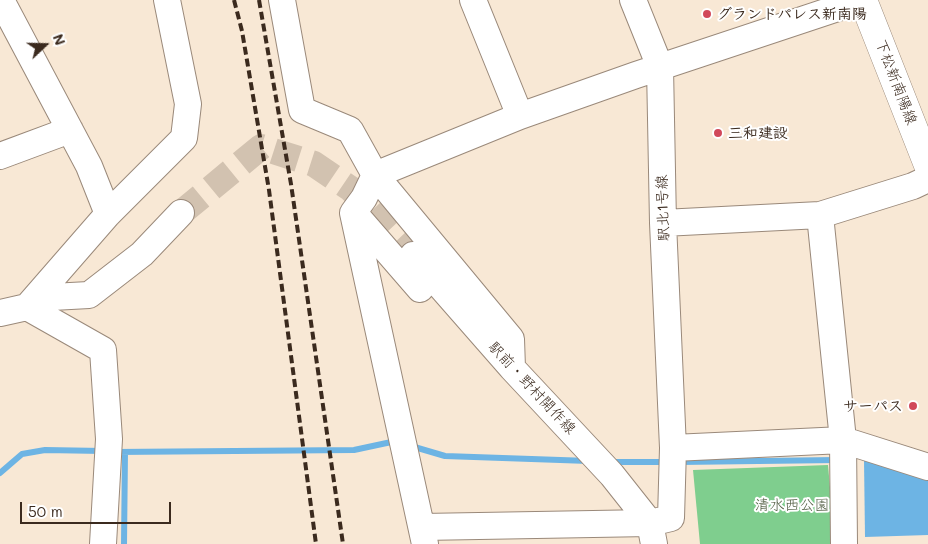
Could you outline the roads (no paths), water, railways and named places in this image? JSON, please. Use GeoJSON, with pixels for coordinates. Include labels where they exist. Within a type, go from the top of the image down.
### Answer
{"type":"FeatureCollection","features":[{"type":"Feature","properties":{"kind":"main road","name":"下松新南陽線"},"geometry":{"type":"LineString","coordinates":[[862,0],[928,165]]}},
{"type":"Feature","properties":{"kind":"street"},"geometry":{"type":"LineString","coordinates":[[1,0],[89,166],[108,214]]}},
{"type":"Feature","properties":{"kind":"street"},"geometry":{"type":"LineString","coordinates":[[27,307],[108,214],[184,138],[188,104],[167,0]]}},
{"type":"Feature","properties":{"kind":"street"},"geometry":{"type":"LineString","coordinates":[[282,0],[302,110],[350,130],[375,175],[511,339],[512,368],[482,360],[353,213]]}},
{"type":"Feature","properties":{"kind":"street"},"geometry":{"type":"LineString","coordinates":[[473,0],[520,116]]}},
{"type":"Feature","properties":{"kind":"street"},"geometry":{"type":"LineString","coordinates":[[633,0],[660,67]]}},
{"type":"Feature","properties":{"kind":"street"},"geometry":{"type":"LineString","coordinates":[[652,533],[424,535],[353,213],[364,198],[375,175],[520,116],[862,0]]}},
{"type":"Feature","properties":{"kind":"street","name":"駅北1号線"},"geometry":{"type":"LineString","coordinates":[[652,533],[671,518],[673,448],[663,223],[660,67]]}},
{"type":"Feature","properties":{"kind":"street"},"geometry":{"type":"LineString","coordinates":[[0,156],[70,130]]}},
{"type":"Feature","properties":{"kind":"street"},"geometry":{"type":"LineString","coordinates":[[663,223],[820,215],[913,186],[928,179]]}},
{"type":"Feature","properties":{"kind":"street"},"geometry":{"type":"LineString","coordinates":[[0,313],[27,307],[52,296],[89,295],[142,254],[181,213]]}},
{"type":"Feature","properties":{"kind":"street"},"geometry":{"type":"LineString","coordinates":[[820,215],[843,440],[844,544]]}},
{"type":"Feature","properties":{"kind":"street","name":"駅前・野村開作線"},"geometry":{"type":"LineString","coordinates":[[413,255],[512,368],[612,475],[652,533]]}},
{"type":"Feature","properties":{"kind":"street"},"geometry":{"type":"LineString","coordinates":[[27,307],[102,350],[109,439],[103,544]]}},
{"type":"Feature","properties":{"kind":"street"},"geometry":{"type":"LineString","coordinates":[[673,448],[843,440],[928,467]]}},
{"type":"Feature","properties":{"kind":"water"},"geometry":{"type":"Polygon","coordinates":[[[864,460],[928,478],[928,535],[865,537],[864,460]]]}},
{"type":"Feature","properties":{"kind":"waterway"},"geometry":{"type":"LineString","coordinates":[[115,452],[354,450],[396,441]]}},
{"type":"Feature","properties":{"kind":"waterway"},"geometry":{"type":"LineString","coordinates":[[411,446],[445,456],[589,461]]}},
{"type":"Feature","properties":{"kind":"waterway"},"geometry":{"type":"LineString","coordinates":[[0,473],[22,454],[45,450],[103,451]]}},
{"type":"Feature","properties":{"kind":"waterway"},"geometry":{"type":"LineString","coordinates":[[124,544],[125,452]]}},
{"type":"Feature","properties":{"kind":"waterway"},"geometry":{"type":"LineString","coordinates":[[679,462],[837,460]]}},
{"type":"Feature","properties":{"kind":"waterway"},"geometry":{"type":"LineString","coordinates":[[609,462],[667,462]]}},
{"type":"Feature","properties":{"kind":"tunnel"},"geometry":{"type":"LineString","coordinates":[[181,213],[261,147],[314,164],[351,189],[413,255]]}},
{"type":"Feature","properties":{"kind":"railway"},"geometry":{"type":"LineString","coordinates":[[234,0],[242,31],[269,190],[316,544]]}},
{"type":"Feature","properties":{"kind":"railway"},"geometry":{"type":"LineString","coordinates":[[259,0],[291,184],[343,544]]}},
{"type":"Feature","properties":{"kind":"place","name":"グランドパレス新南陽"},"geometry":{"type":"Point","coordinates":[707,14]}},
{"type":"Feature","properties":{"kind":"place","name":"三和建設"},"geometry":{"type":"Point","coordinates":[718,133]}},
{"type":"Feature","properties":{"kind":"place","name":"サーパス"},"geometry":{"type":"Point","coordinates":[913,406]}},
{"type":"Feature","properties":{"kind":"park label","name":"清水西公園"},"geometry":{"type":"Point","coordinates":[792,505]}}]}
